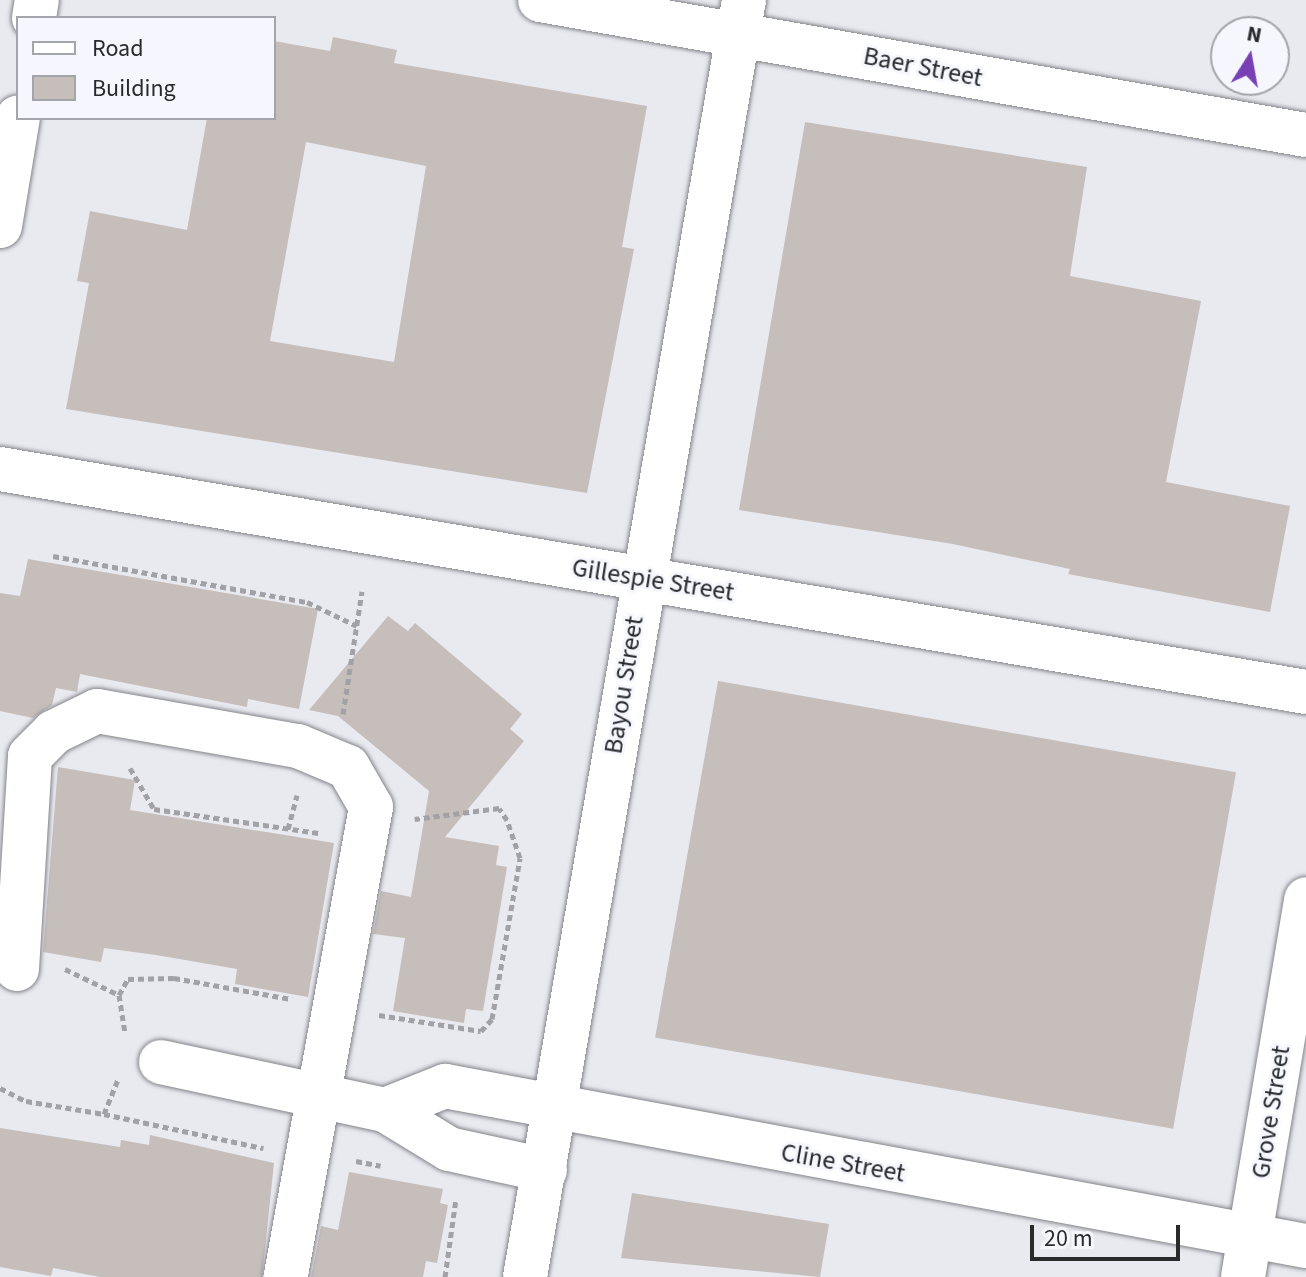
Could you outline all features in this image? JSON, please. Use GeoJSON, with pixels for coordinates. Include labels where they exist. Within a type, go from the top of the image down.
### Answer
{"type":"FeatureCollection","features":[{"type":"Feature","properties":{"kind":"street","name":"Baer Street"},"geometry":{"type":"LineString","coordinates":[[540,0],[740,16],[1306,135]]}},
{"type":"Feature","properties":{"kind":"street","name":"Bayou Street"},"geometry":{"type":"LineString","coordinates":[[525,1277],[740,16]]}},
{"type":"Feature","properties":{"kind":"street"},"geometry":{"type":"LineString","coordinates":[[0,226],[18,120]]}},
{"type":"Feature","properties":{"kind":"street","name":"Gillespie Street"},"geometry":{"type":"LineString","coordinates":[[0,469],[1306,692]]}},
{"type":"Feature","properties":{"kind":"street"},"geometry":{"type":"LineString","coordinates":[[17,969],[30,756],[54,732],[97,711],[319,755],[348,767],[371,807],[286,1277]]}},
{"type":"Feature","properties":{"kind":"street","name":"Grove Street"},"geometry":{"type":"LineString","coordinates":[[1247,1257],[1306,899]]}},
{"type":"Feature","properties":{"kind":"street"},"geometry":{"type":"LineString","coordinates":[[137,1055],[385,1110],[449,1149],[545,1170]]}},
{"type":"Feature","properties":{"kind":"street","name":"Cline Street"},"geometry":{"type":"LineString","coordinates":[[385,1110],[445,1086],[1247,1257],[1306,1246]]}},
{"type":"Feature","properties":{"kind":"path"},"geometry":{"type":"LineString","coordinates":[[53,556],[307,602],[357,626]]}},
{"type":"Feature","properties":{"kind":"path"},"geometry":{"type":"LineString","coordinates":[[0,1088],[26,1101],[104,1114],[137,1055],[119,995],[75,969],[17,969]]}},
{"type":"Feature","properties":{"kind":"building"},"geometry":{"type":"Polygon","coordinates":[[[333,37],[397,50],[394,63],[647,106],[622,247],[634,249],[587,493],[66,409],[89,283],[77,281],[90,211],[187,230],[207,120],[276,120],[276,41],[330,51],[333,37]],[[306,142],[270,341],[394,362],[426,166],[306,142]]]}},
{"type":"Feature","properties":{"kind":"building"},"geometry":{"type":"Polygon","coordinates":[[[805,122],[1087,167],[1070,276],[1201,301],[1166,482],[1290,506],[1270,612],[1068,574],[1070,569],[953,544],[739,510],[805,122]]]}},
{"type":"Feature","properties":{"kind":"building"},"geometry":{"type":"Polygon","coordinates":[[[28,559],[318,609],[299,709],[248,699],[247,707],[80,674],[77,692],[56,688],[52,705],[33,718],[0,711],[0,593],[20,596],[28,559]]]}},
{"type":"Feature","properties":{"kind":"building"},"geometry":{"type":"Polygon","coordinates":[[[388,616],[408,631],[415,623],[522,714],[510,729],[524,741],[445,837],[499,846],[496,865],[507,867],[483,1011],[466,1009],[464,1023],[393,1011],[405,938],[373,934],[381,891],[411,897],[429,791],[338,716],[309,710],[388,616]]]}},
{"type":"Feature","properties":{"kind":"building"},"geometry":{"type":"Polygon","coordinates":[[[718,681],[1236,772],[1173,1129],[655,1038],[718,681]]]}},
{"type":"Feature","properties":{"kind":"building"},"geometry":{"type":"Polygon","coordinates":[[[58,767],[135,780],[130,810],[334,843],[308,997],[235,984],[237,969],[156,955],[104,948],[101,962],[43,952],[58,767]]]}},
{"type":"Feature","properties":{"kind":"building"},"geometry":{"type":"Polygon","coordinates":[[[0,1128],[120,1147],[121,1140],[149,1145],[150,1135],[274,1163],[262,1277],[100,1277],[53,1268],[51,1276],[0,1267],[0,1128]]]}},
{"type":"Feature","properties":{"kind":"building"},"geometry":{"type":"Polygon","coordinates":[[[349,1172],[443,1189],[440,1203],[448,1205],[437,1263],[426,1261],[423,1277],[311,1277],[321,1226],[338,1230],[349,1172]]]}},
{"type":"Feature","properties":{"kind":"building"},"geometry":{"type":"Polygon","coordinates":[[[632,1193],[829,1224],[820,1277],[621,1258],[632,1193]]]}}]}
